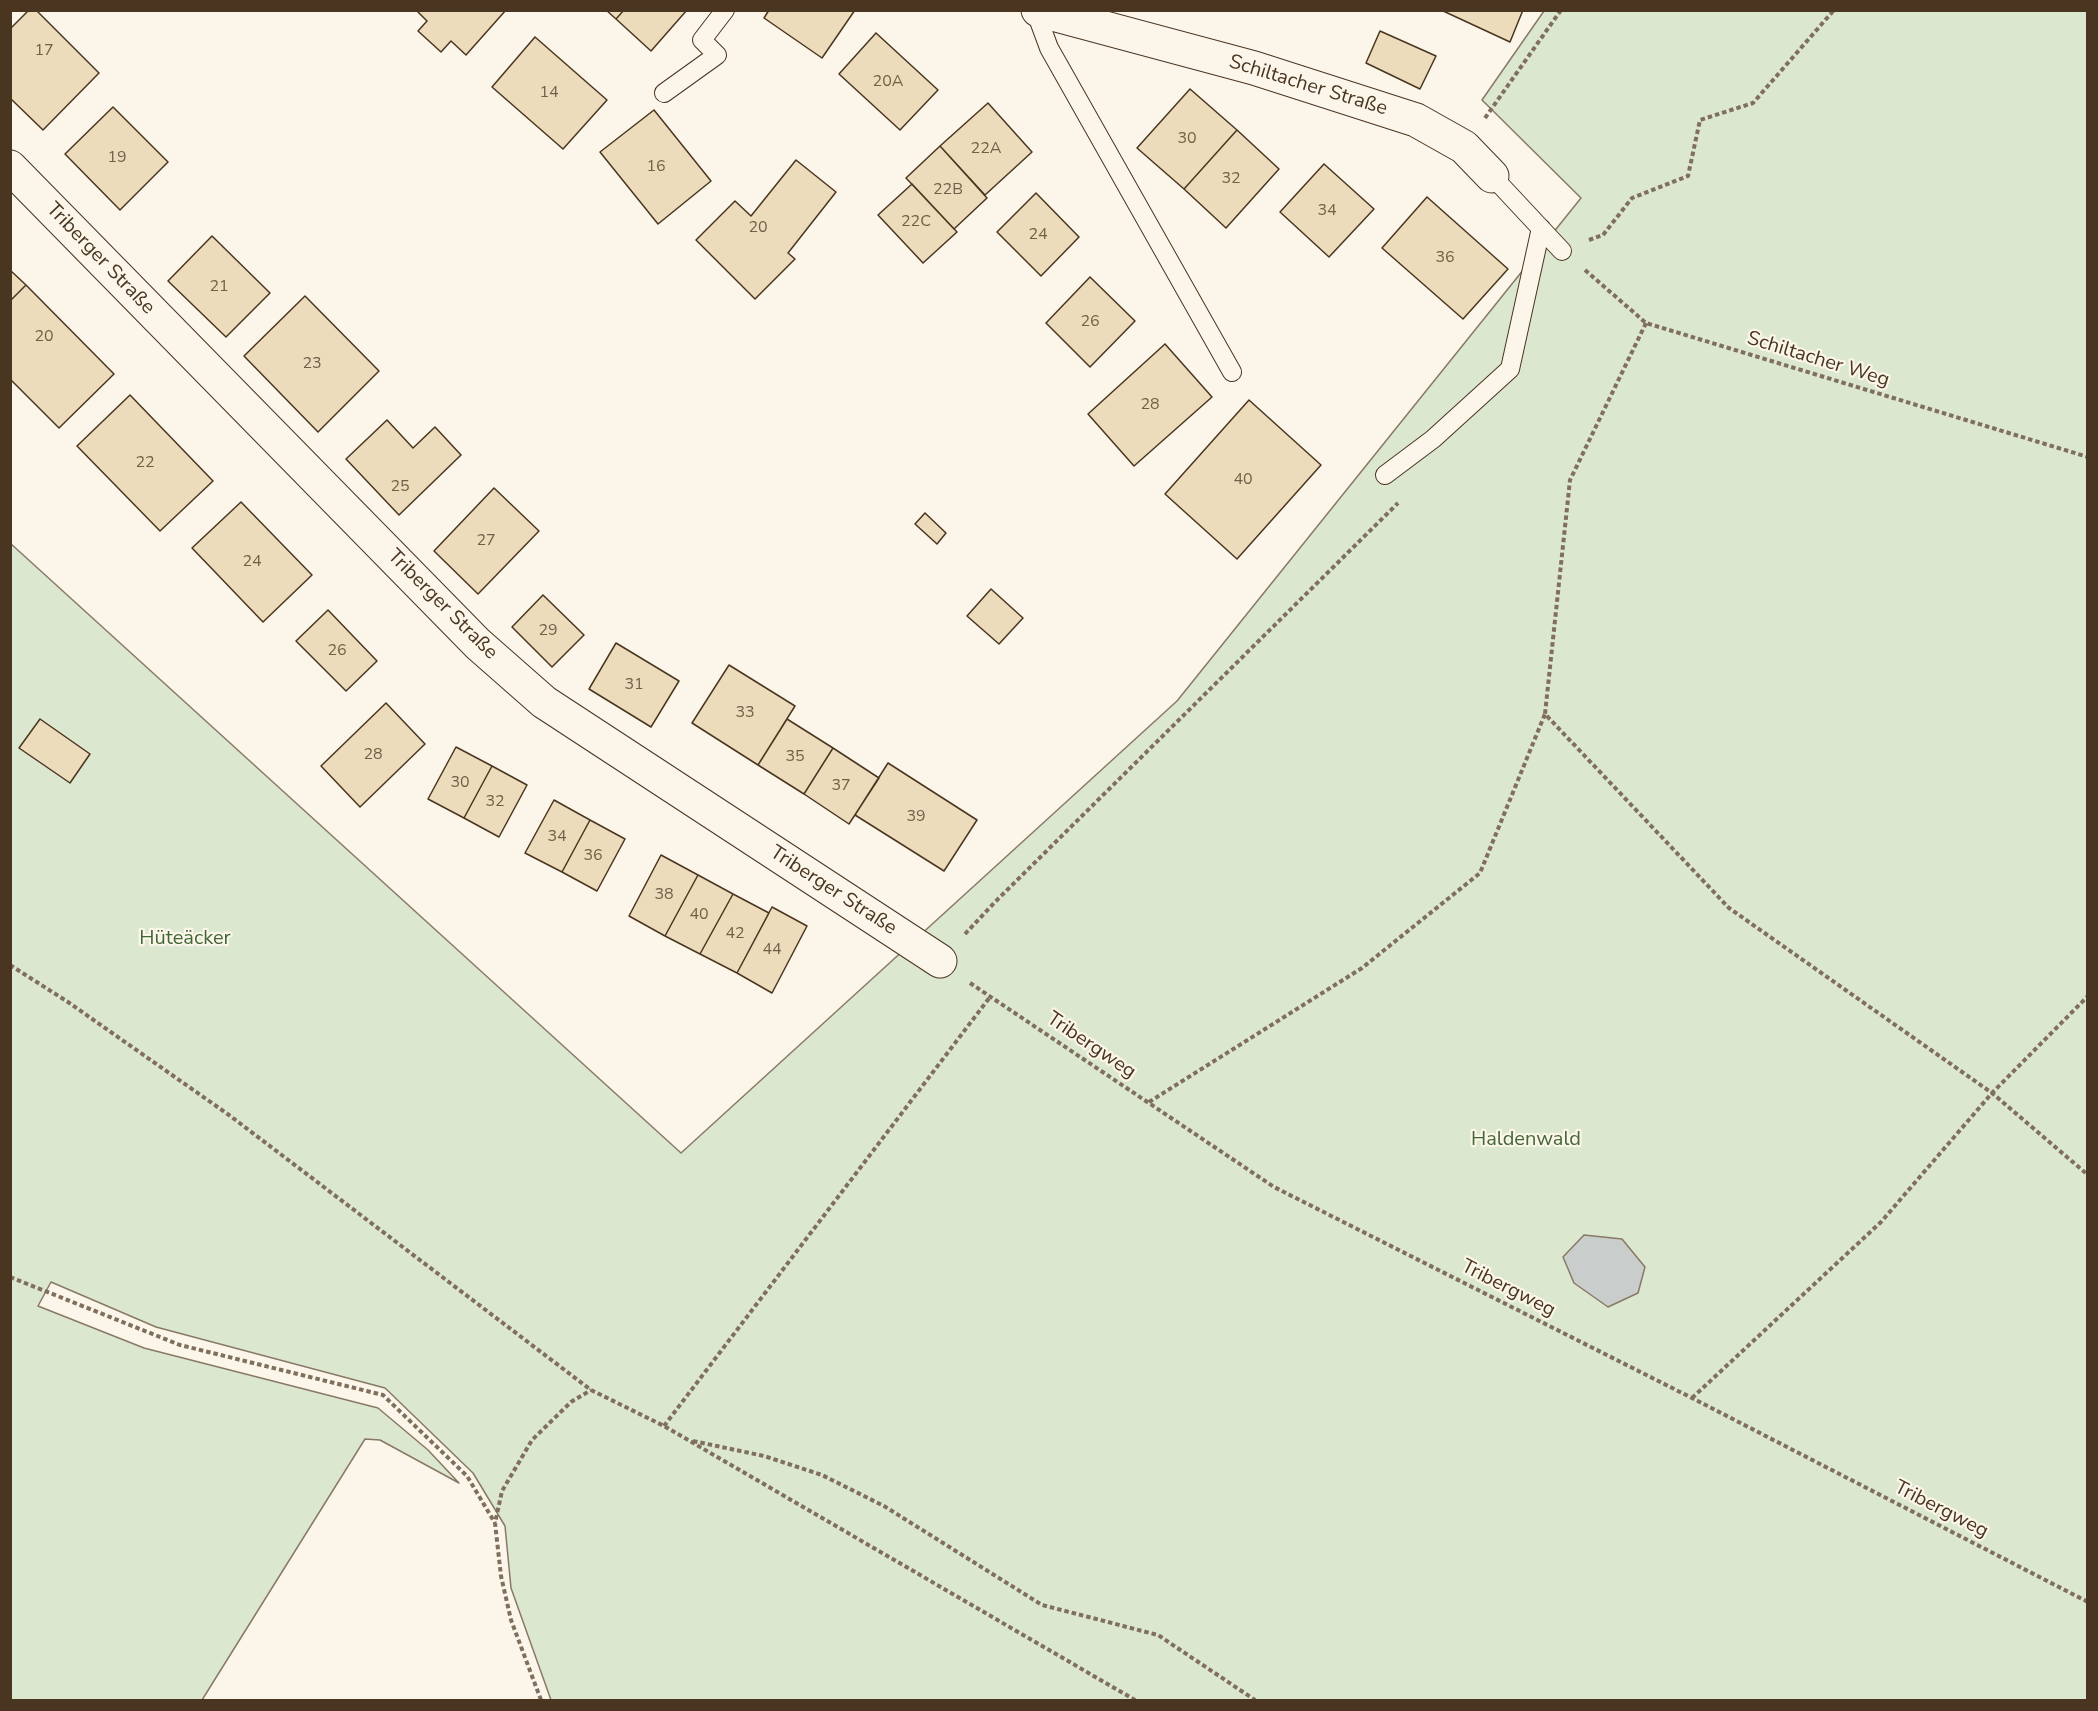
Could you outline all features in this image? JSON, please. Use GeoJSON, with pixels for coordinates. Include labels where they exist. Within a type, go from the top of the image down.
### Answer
{"type":"FeatureCollection","features":[{"type":"Feature","properties":{"kind":"street","name":"Schiltacher Straße"},"geometry":{"type":"LineString","coordinates":[[1036,10],[1254,68],[1416,120],[1464,147],[1492,176]]}},
{"type":"Feature","properties":{"kind":"street","name":"Triberger Straße"},"geometry":{"type":"LineString","coordinates":[[10,167],[478,644],[544,702],[940,961]]}},
{"type":"Feature","properties":{"kind":"lane"},"geometry":{"type":"LineString","coordinates":[[664,93],[717,55],[702,40],[725,10]]}},
{"type":"Feature","properties":{"kind":"lane"},"geometry":{"type":"LineString","coordinates":[[1036,10],[1049,48],[1232,372]]}},
{"type":"Feature","properties":{"kind":"lane","name":"Schiltacher Straße"},"geometry":{"type":"LineString","coordinates":[[1492,176],[1562,250]]}},
{"type":"Feature","properties":{"kind":"lane"},"geometry":{"type":"LineString","coordinates":[[1385,475],[1433,439],[1510,369],[1541,228]]}},
{"type":"Feature","properties":{"kind":"path"},"geometry":{"type":"LineString","coordinates":[[1464,147],[1561,10]]}},
{"type":"Feature","properties":{"kind":"path"},"geometry":{"type":"LineString","coordinates":[[1562,250],[1603,235],[1632,198],[1688,176],[1700,120],[1753,103],[1834,10]]}},
{"type":"Feature","properties":{"kind":"path","name":"Schiltacher Weg"},"geometry":{"type":"LineString","coordinates":[[1562,250],[1646,323],[2088,457]]}},
{"type":"Feature","properties":{"kind":"path"},"geometry":{"type":"LineString","coordinates":[[1148,1103],[1362,968],[1480,873],[1545,714],[1570,480],[1646,323]]}},
{"type":"Feature","properties":{"kind":"path"},"geometry":{"type":"LineString","coordinates":[[940,961],[994,903],[1402,499]]}},
{"type":"Feature","properties":{"kind":"path"},"geometry":{"type":"LineString","coordinates":[[1545,714],[1729,908],[1992,1093],[2088,1175]]}},
{"type":"Feature","properties":{"kind":"path","name":"Tribergweg"},"geometry":{"type":"LineString","coordinates":[[940,961],[1274,1187],[1692,1398],[2088,1602]]}},
{"type":"Feature","properties":{"kind":"path"},"geometry":{"type":"LineString","coordinates":[[10,965],[68,1002],[229,1115],[591,1390],[664,1426],[1135,1701]]}},
{"type":"Feature","properties":{"kind":"path"},"geometry":{"type":"LineString","coordinates":[[1692,1398],[1881,1222],[1992,1093],[2088,996]]}},
{"type":"Feature","properties":{"kind":"path"},"geometry":{"type":"LineString","coordinates":[[664,1426],[990,997]]}},
{"type":"Feature","properties":{"kind":"path"},"geometry":{"type":"LineString","coordinates":[[10,1277],[180,1346],[383,1395],[467,1476],[495,1523]]}},
{"type":"Feature","properties":{"kind":"path"},"geometry":{"type":"LineString","coordinates":[[541,1701],[511,1620],[501,1576],[495,1523],[502,1491],[532,1440],[571,1402],[591,1390]]}},
{"type":"Feature","properties":{"kind":"path"},"geometry":{"type":"LineString","coordinates":[[688,1440],[764,1456],[822,1474],[904,1518],[1042,1605],[1158,1635],[1255,1701]]}},
{"type":"Feature","properties":{"kind":"green space","name":"Haldenwald"},"geometry":{"type":"Polygon","coordinates":[[[1544,11],[2087,11],[2087,1700],[551,1700],[511,1588],[505,1526],[473,1473],[385,1388],[156,1327],[51,1282],[38,1306],[144,1348],[378,1408],[428,1450],[459,1483],[380,1440],[365,1439],[202,1700],[11,1700],[10,543],[681,1153],[1177,701],[1581,198],[1482,100],[1544,11]]]}},
{"type":"Feature","properties":{"kind":"shaded area"},"geometry":{"type":"Polygon","coordinates":[[[1584,1235],[1622,1239],[1645,1267],[1638,1293],[1608,1307],[1574,1283],[1563,1257],[1584,1235]]]}},
{"type":"Feature","properties":{"kind":"building"},"geometry":{"type":"Polygon","coordinates":[[[29,10],[36,10],[99,73],[43,130],[10,98],[10,29],[29,10]]]}},
{"type":"Feature","properties":{"kind":"building"},"geometry":{"type":"Polygon","coordinates":[[[416,10],[506,10],[466,55],[451,41],[441,52],[418,31],[427,21],[416,10]]]}},
{"type":"Feature","properties":{"kind":"building"},"geometry":{"type":"Polygon","coordinates":[[[606,10],[624,10],[616,19],[606,10]]]}},
{"type":"Feature","properties":{"kind":"building"},"geometry":{"type":"Polygon","coordinates":[[[624,10],[687,10],[651,51],[616,19],[624,10]]]}},
{"type":"Feature","properties":{"kind":"building"},"geometry":{"type":"Polygon","coordinates":[[[769,10],[855,10],[822,58],[764,18],[769,10]]]}},
{"type":"Feature","properties":{"kind":"building"},"geometry":{"type":"Polygon","coordinates":[[[1441,10],[1523,10],[1510,42],[1441,10]]]}},
{"type":"Feature","properties":{"kind":"building"},"geometry":{"type":"Polygon","coordinates":[[[1380,31],[1436,56],[1420,89],[1366,63],[1380,31]]]}},
{"type":"Feature","properties":{"kind":"building"},"geometry":{"type":"Polygon","coordinates":[[[876,33],[938,90],[900,130],[839,74],[876,33]]]}},
{"type":"Feature","properties":{"kind":"building"},"geometry":{"type":"Polygon","coordinates":[[[535,37],[607,100],[563,149],[492,87],[535,37]]]}},
{"type":"Feature","properties":{"kind":"building"},"geometry":{"type":"Polygon","coordinates":[[[1190,89],[1237,130],[1184,189],[1137,148],[1190,89]]]}},
{"type":"Feature","properties":{"kind":"building"},"geometry":{"type":"Polygon","coordinates":[[[988,103],[1032,152],[985,195],[940,146],[988,103]]]}},
{"type":"Feature","properties":{"kind":"building"},"geometry":{"type":"Polygon","coordinates":[[[113,107],[168,162],[120,210],[65,154],[113,107]]]}},
{"type":"Feature","properties":{"kind":"building"},"geometry":{"type":"Polygon","coordinates":[[[654,110],[711,181],[658,224],[600,152],[654,110]]]}},
{"type":"Feature","properties":{"kind":"building"},"geometry":{"type":"Polygon","coordinates":[[[1237,130],[1279,169],[1226,228],[1184,189],[1237,130]]]}},
{"type":"Feature","properties":{"kind":"building"},"geometry":{"type":"Polygon","coordinates":[[[940,146],[987,198],[954,229],[906,178],[940,146]]]}},
{"type":"Feature","properties":{"kind":"building"},"geometry":{"type":"Polygon","coordinates":[[[796,160],[836,192],[788,253],[795,259],[755,299],[696,240],[735,201],[751,216],[796,160]]]}},
{"type":"Feature","properties":{"kind":"building"},"geometry":{"type":"Polygon","coordinates":[[[1324,164],[1374,209],[1329,257],[1280,212],[1324,164]]]}},
{"type":"Feature","properties":{"kind":"building"},"geometry":{"type":"Polygon","coordinates":[[[912,184],[957,232],[923,263],[878,215],[912,184]]]}},
{"type":"Feature","properties":{"kind":"building"},"geometry":{"type":"Polygon","coordinates":[[[1036,193],[1079,237],[1041,276],[997,232],[1036,193]]]}},
{"type":"Feature","properties":{"kind":"building"},"geometry":{"type":"Polygon","coordinates":[[[1427,197],[1508,269],[1463,319],[1382,248],[1427,197]]]}},
{"type":"Feature","properties":{"kind":"building"},"geometry":{"type":"Polygon","coordinates":[[[212,236],[270,293],[226,337],[168,281],[212,236]]]}},
{"type":"Feature","properties":{"kind":"building"},"geometry":{"type":"Polygon","coordinates":[[[10,270],[26,285],[10,301],[10,270]]]}},
{"type":"Feature","properties":{"kind":"building"},"geometry":{"type":"Polygon","coordinates":[[[1090,277],[1135,321],[1090,367],[1046,323],[1090,277]]]}},
{"type":"Feature","properties":{"kind":"building"},"geometry":{"type":"Polygon","coordinates":[[[26,285],[114,374],[59,428],[10,379],[10,301],[26,285]]]}},
{"type":"Feature","properties":{"kind":"building"},"geometry":{"type":"Polygon","coordinates":[[[305,296],[379,371],[318,432],[244,356],[305,296]]]}},
{"type":"Feature","properties":{"kind":"building"},"geometry":{"type":"Polygon","coordinates":[[[1165,344],[1212,397],[1134,466],[1088,414],[1165,344]]]}},
{"type":"Feature","properties":{"kind":"building"},"geometry":{"type":"Polygon","coordinates":[[[130,395],[213,481],[160,531],[77,446],[130,395]]]}},
{"type":"Feature","properties":{"kind":"building"},"geometry":{"type":"Polygon","coordinates":[[[1249,400],[1321,465],[1237,559],[1165,494],[1249,400]]]}},
{"type":"Feature","properties":{"kind":"building"},"geometry":{"type":"Polygon","coordinates":[[[387,420],[413,448],[435,427],[461,455],[399,515],[346,459],[387,420]]]}},
{"type":"Feature","properties":{"kind":"building"},"geometry":{"type":"Polygon","coordinates":[[[494,488],[539,531],[478,594],[434,551],[494,488]]]}},
{"type":"Feature","properties":{"kind":"building"},"geometry":{"type":"Polygon","coordinates":[[[241,502],[312,575],[263,622],[192,548],[241,502]]]}},
{"type":"Feature","properties":{"kind":"building"},"geometry":{"type":"Polygon","coordinates":[[[925,513],[946,533],[937,544],[915,524],[925,513]]]}},
{"type":"Feature","properties":{"kind":"building"},"geometry":{"type":"Polygon","coordinates":[[[991,589],[1023,618],[999,644],[967,616],[991,589]]]}},
{"type":"Feature","properties":{"kind":"building"},"geometry":{"type":"Polygon","coordinates":[[[543,595],[584,635],[552,667],[512,627],[543,595]]]}},
{"type":"Feature","properties":{"kind":"building"},"geometry":{"type":"Polygon","coordinates":[[[328,610],[377,661],[346,691],[296,641],[328,610]]]}},
{"type":"Feature","properties":{"kind":"building"},"geometry":{"type":"Polygon","coordinates":[[[616,643],[679,681],[651,727],[589,689],[616,643]]]}},
{"type":"Feature","properties":{"kind":"building"},"geometry":{"type":"Polygon","coordinates":[[[729,665],[795,706],[758,765],[692,723],[729,665]]]}},
{"type":"Feature","properties":{"kind":"building"},"geometry":{"type":"Polygon","coordinates":[[[386,703],[425,744],[360,807],[321,766],[386,703]]]}},
{"type":"Feature","properties":{"kind":"building"},"geometry":{"type":"Polygon","coordinates":[[[40,719],[90,754],[70,783],[19,748],[40,719]]]}},
{"type":"Feature","properties":{"kind":"building"},"geometry":{"type":"Polygon","coordinates":[[[787,719],[833,748],[804,794],[758,765],[787,719]]]}},
{"type":"Feature","properties":{"kind":"building"},"geometry":{"type":"Polygon","coordinates":[[[456,747],[492,766],[464,818],[428,799],[456,747]]]}},
{"type":"Feature","properties":{"kind":"building"},"geometry":{"type":"Polygon","coordinates":[[[833,748],[879,778],[849,824],[804,794],[833,748]]]}},
{"type":"Feature","properties":{"kind":"building"},"geometry":{"type":"Polygon","coordinates":[[[888,763],[977,820],[944,871],[855,815],[888,763]]]}},
{"type":"Feature","properties":{"kind":"building"},"geometry":{"type":"Polygon","coordinates":[[[492,766],[527,785],[499,837],[464,818],[492,766]]]}},
{"type":"Feature","properties":{"kind":"building"},"geometry":{"type":"Polygon","coordinates":[[[554,800],[590,820],[562,872],[525,853],[554,800]]]}},
{"type":"Feature","properties":{"kind":"building"},"geometry":{"type":"Polygon","coordinates":[[[590,820],[625,839],[597,891],[562,872],[590,820]]]}},
{"type":"Feature","properties":{"kind":"building"},"geometry":{"type":"Polygon","coordinates":[[[661,855],[698,875],[665,936],[629,916],[661,855]]]}},
{"type":"Feature","properties":{"kind":"building"},"geometry":{"type":"Polygon","coordinates":[[[698,875],[733,894],[700,954],[665,936],[698,875]]]}},
{"type":"Feature","properties":{"kind":"building"},"geometry":{"type":"Polygon","coordinates":[[[733,894],[769,913],[737,973],[700,954],[733,894]]]}},
{"type":"Feature","properties":{"kind":"building"},"geometry":{"type":"Polygon","coordinates":[[[772,907],[807,926],[772,993],[737,973],[772,907]]]}},
{"type":"Feature","properties":{"kind":"park label","name":"Hüteäcker"},"geometry":{"type":"Point","coordinates":[185,939]}}]}
